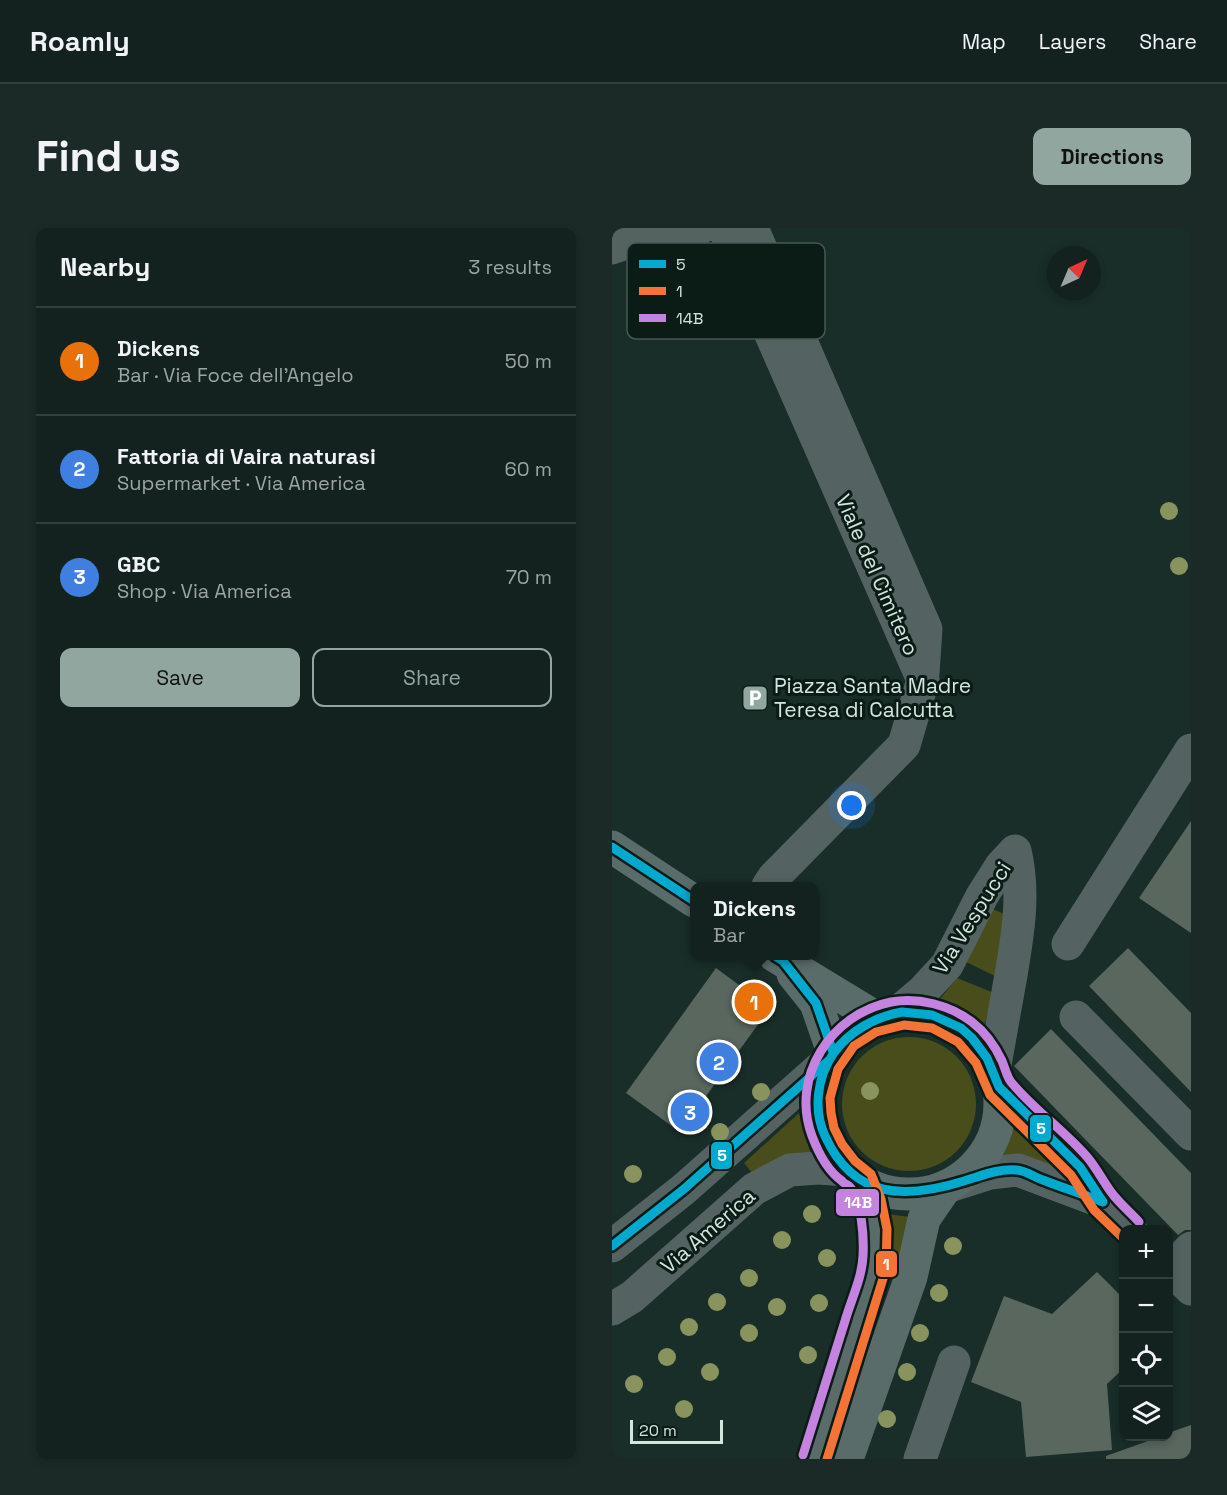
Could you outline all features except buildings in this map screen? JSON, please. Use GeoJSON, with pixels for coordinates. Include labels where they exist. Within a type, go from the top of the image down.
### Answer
{"type":"FeatureCollection","features":[{"type":"Feature","properties":{"kind":"main road"},"geometry":{"type":"LineString","coordinates":[[612,847],[690,898]]}},
{"type":"Feature","properties":{"kind":"main road"},"geometry":{"type":"LineString","coordinates":[[781,960],[816,1003],[831,1057]]}},
{"type":"Feature","properties":{"kind":"main road"},"geometry":{"type":"LineString","coordinates":[[783,960],[887,1015]]}},
{"type":"Feature","properties":{"kind":"main road"},"geometry":{"type":"LineString","coordinates":[[814,1459],[874,1268],[876,1236],[872,1209],[854,1175],[830,1148],[823,1133],[819,1117],[820,1084],[831,1057],[854,1031],[887,1015],[930,1014],[956,1025],[982,1048],[996,1078],[1000,1105],[998,1123],[986,1153],[974,1168],[946,1187],[918,1194],[890,1192],[874,1188],[854,1175]]}},
{"type":"Feature","properties":{"kind":"main road"},"geometry":{"type":"LineString","coordinates":[[847,1459],[911,1277],[924,1219],[946,1187]]}},
{"type":"Feature","properties":{"kind":"street"},"geometry":{"type":"LineString","coordinates":[[612,248],[638,239],[700,228]]}},
{"type":"Feature","properties":{"kind":"street","name":"Viale del Cimitero"},"geometry":{"type":"LineString","coordinates":[[724,228],[731,243]]}},
{"type":"Feature","properties":{"kind":"street"},"geometry":{"type":"LineString","coordinates":[[752,228],[759,243]]}},
{"type":"Feature","properties":{"kind":"street","name":"Viale del Cimitero"},"geometry":{"type":"LineString","coordinates":[[771,882],[904,745],[923,680],[773,339]]}},
{"type":"Feature","properties":{"kind":"street"},"geometry":{"type":"LineString","coordinates":[[800,339],[926,629],[923,680]]}},
{"type":"Feature","properties":{"kind":"street"},"geometry":{"type":"LineString","coordinates":[[1068,944],[1191,750]]}},
{"type":"Feature","properties":{"kind":"street","name":"Via Vespucci"},"geometry":{"type":"LineString","coordinates":[[887,1015],[923,991],[947,965],[982,896],[1001,866],[1015,851],[1020,871],[1020,901],[996,1078]]}},
{"type":"Feature","properties":{"kind":"street"},"geometry":{"type":"LineString","coordinates":[[1076,1017],[1191,1134]]}},
{"type":"Feature","properties":{"kind":"street"},"geometry":{"type":"LineString","coordinates":[[612,1246],[684,1189],[831,1057]]}},
{"type":"Feature","properties":{"kind":"street"},"geometry":{"type":"LineString","coordinates":[[996,1078],[1080,1167],[1103,1202],[1126,1225]]}},
{"type":"Feature","properties":{"kind":"street","name":"Via America"},"geometry":{"type":"LineString","coordinates":[[612,1309],[632,1297],[754,1189],[790,1170],[818,1167],[854,1175]]}},
{"type":"Feature","properties":{"kind":"street"},"geometry":{"type":"LineString","coordinates":[[946,1187],[990,1173],[1018,1170],[1103,1202]]}},
{"type":"Feature","properties":{"kind":"street"},"geometry":{"type":"LineString","coordinates":[[920,1459],[954,1362]]}},
{"type":"Feature","properties":{"kind":"green space"},"geometry":{"type":"Polygon","coordinates":[[[988,907],[1011,917],[997,977],[962,960],[988,907]]]}},
{"type":"Feature","properties":{"kind":"green space"},"geometry":{"type":"Polygon","coordinates":[[[957,978],[994,993],[984,1026],[965,1010],[940,999],[957,978]]]}},
{"type":"Feature","properties":{"kind":"green space"},"geometry":{"type":"Polygon","coordinates":[[[909,1037],[935,1042],[956,1057],[971,1078],[976,1104],[971,1130],[956,1151],[935,1166],[909,1171],[883,1166],[862,1151],[847,1130],[842,1104],[847,1078],[862,1057],[883,1042],[909,1037]]]}},
{"type":"Feature","properties":{"kind":"green space"},"geometry":{"type":"Polygon","coordinates":[[[799,1113],[811,1154],[753,1174],[744,1163],[799,1113]]]}},
{"type":"Feature","properties":{"kind":"green space"},"geometry":{"type":"Polygon","coordinates":[[[1013,1129],[1084,1180],[1003,1156],[1013,1129]]]}},
{"type":"Feature","properties":{"kind":"green space"},"geometry":{"type":"Polygon","coordinates":[[[887,1214],[910,1217],[904,1266],[888,1261],[887,1214]]]}},
{"type":"Feature","properties":{"kind":"transit line","name":"5"},"geometry":{"type":"LineString","coordinates":[[612,847],[690,898]]}},
{"type":"Feature","properties":{"kind":"transit line","name":"5"},"geometry":{"type":"LineString","coordinates":[[781,960],[816,1003],[833,1052]]}},
{"type":"Feature","properties":{"kind":"transit line","name":"14B"},"geometry":{"type":"LineString","coordinates":[[803,1455],[862,1264],[862,1230],[857,1200],[849,1186],[837,1177],[824,1161],[812,1136],[807,1114],[807,1092],[812,1071],[821,1051],[834,1034],[850,1020],[869,1009],[891,1002],[912,1001],[944,1007],[972,1022],[993,1045],[1011,1082],[1079,1148],[1114,1196],[1139,1222]]}},
{"type":"Feature","properties":{"kind":"transit line","name":"5"},"geometry":{"type":"LineString","coordinates":[[902,1012],[932,1015],[961,1028],[972,1038],[987,1058],[999,1087],[1080,1167],[1103,1202],[1017,1170],[997,1171],[943,1187],[902,1192],[866,1183],[851,1173],[837,1157],[821,1126],[818,1094],[823,1073],[833,1054],[847,1038],[873,1021],[902,1012]]}},
{"type":"Feature","properties":{"kind":"transit line","name":"1"},"geometry":{"type":"LineString","coordinates":[[827,1459],[886,1269],[887,1229],[881,1199],[871,1174],[855,1161],[842,1144],[834,1128],[831,1113],[830,1098],[838,1069],[854,1046],[876,1032],[904,1025],[932,1028],[958,1042],[976,1063],[990,1095],[1071,1175],[1094,1210],[1119,1234]]}},
{"type":"Feature","properties":{"kind":"transit line","name":"5"},"geometry":{"type":"LineString","coordinates":[[612,1246],[684,1189],[828,1061]]}},
{"type":"Feature","properties":{"kind":"place","name":"Piazza Santa Madre Teresa di Calcutta"},"geometry":{"type":"Point","coordinates":[755,698]}},
{"type":"Feature","properties":{"kind":"place","name":"Dickens"},"geometry":{"type":"Point","coordinates":[754,1002]}},
{"type":"Feature","properties":{"kind":"place","name":"Fattoria di Vaira naturasi"},"geometry":{"type":"Point","coordinates":[719,1062]}},
{"type":"Feature","properties":{"kind":"place","name":"GBC"},"geometry":{"type":"Point","coordinates":[690,1112]}}]}
